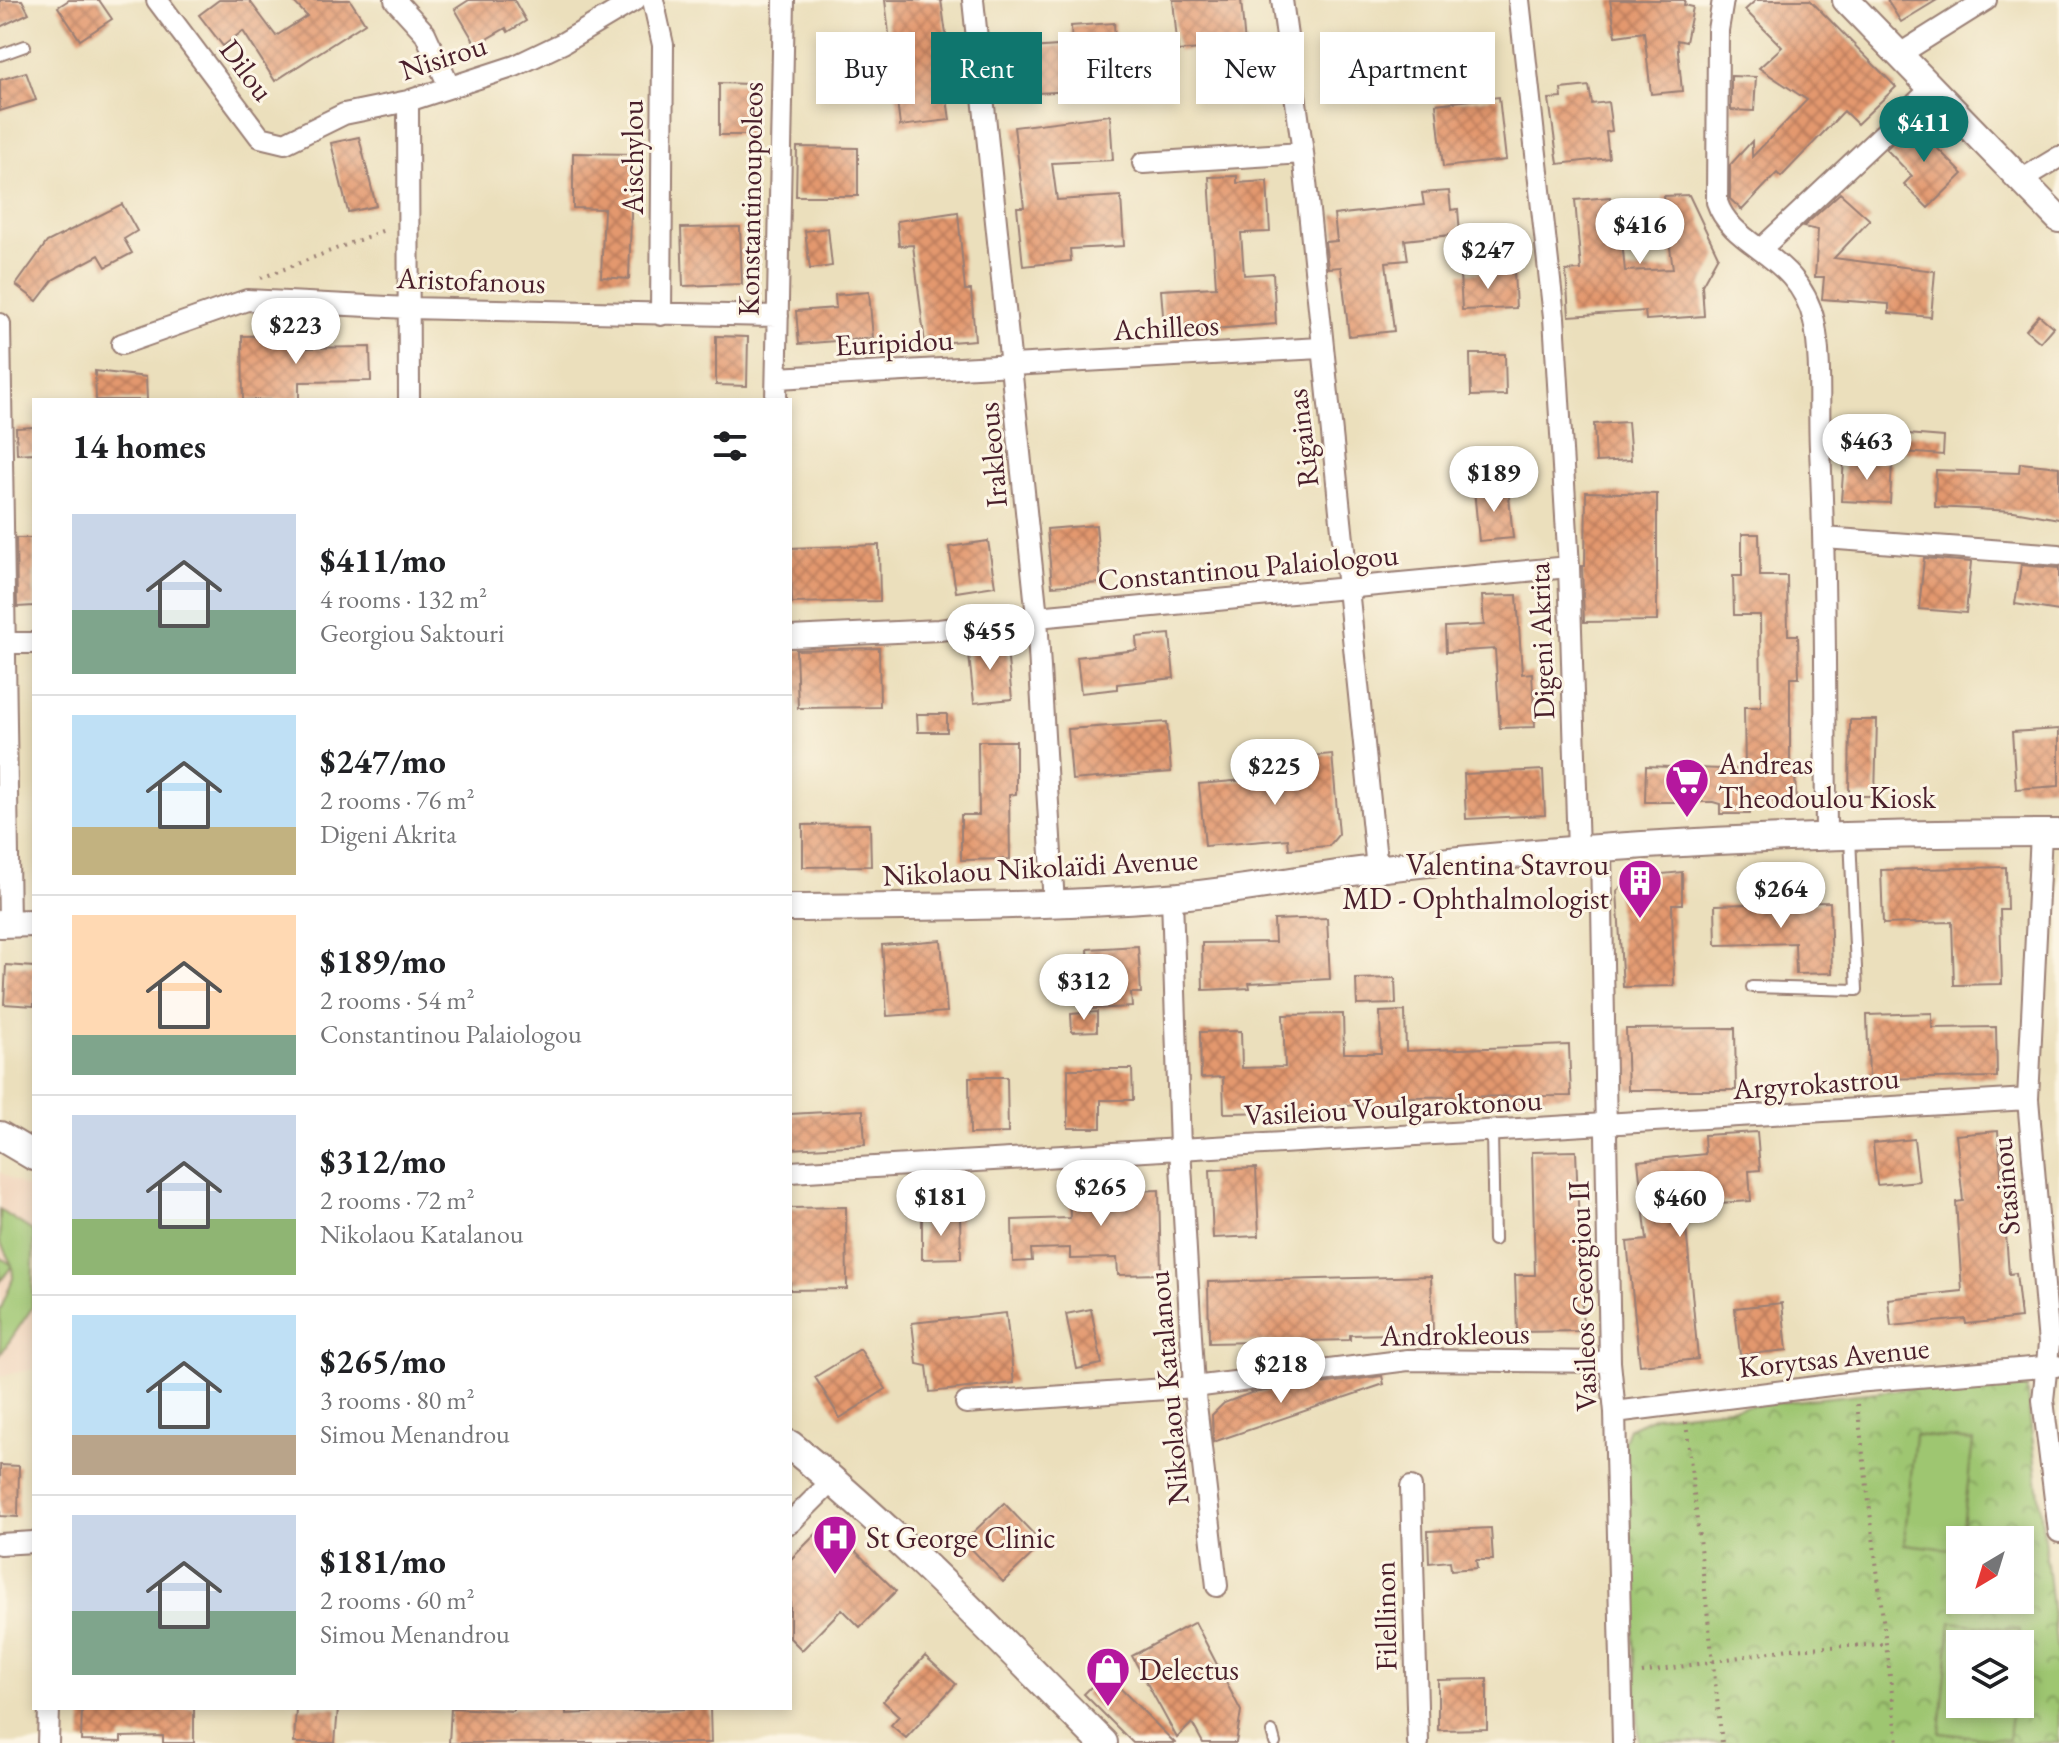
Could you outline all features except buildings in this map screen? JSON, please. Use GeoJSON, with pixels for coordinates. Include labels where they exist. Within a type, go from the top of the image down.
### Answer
{"type":"FeatureCollection","features":[{"type":"Feature","properties":{"kind":"main road"},"geometry":{"type":"LineString","coordinates":[[0,1136],[32,1155]]}},
{"type":"Feature","properties":{"kind":"main road"},"geometry":{"type":"LineString","coordinates":[[792,1447],[833,1480],[944,1584],[1103,1743]]}},
{"type":"Feature","properties":{"kind":"street","name":"Dilou"},"geometry":{"type":"LineString","coordinates":[[157,0],[260,137]]}},
{"type":"Feature","properties":{"kind":"street"},"geometry":{"type":"LineString","coordinates":[[395,0],[425,33],[449,86]]}},
{"type":"Feature","properties":{"kind":"street","name":"Nisirou"},"geometry":{"type":"LineString","coordinates":[[260,137],[285,143],[344,114],[408,101],[515,66],[563,43],[635,0]]}},
{"type":"Feature","properties":{"kind":"street","name":"Aischylou"},"geometry":{"type":"LineString","coordinates":[[653,0],[663,45],[661,315]]}},
{"type":"Feature","properties":{"kind":"street","name":"Konstantinoupoleos"},"geometry":{"type":"LineString","coordinates":[[776,398],[784,0]]}},
{"type":"Feature","properties":{"kind":"street","name":"Irakleous"},"geometry":{"type":"LineString","coordinates":[[973,0],[1014,365],[1037,617],[1054,905]]}},
{"type":"Feature","properties":{"kind":"street","name":"Rigainas"},"geometry":{"type":"LineString","coordinates":[[1282,0],[1303,153],[1377,869]]}},
{"type":"Feature","properties":{"kind":"street","name":"Digeni Akrita"},"geometry":{"type":"LineString","coordinates":[[1519,0],[1554,317],[1589,849]]}},
{"type":"Feature","properties":{"kind":"street"},"geometry":{"type":"LineString","coordinates":[[1723,0],[1718,30],[1717,202],[1728,222],[1762,248],[1796,281],[1814,322],[1838,836]]}},
{"type":"Feature","properties":{"kind":"street"},"geometry":{"type":"LineString","coordinates":[[1846,0],[1900,54],[1930,90],[2059,219]]}},
{"type":"Feature","properties":{"kind":"street"},"geometry":{"type":"LineString","coordinates":[[1900,54],[1986,0]]}},
{"type":"Feature","properties":{"kind":"street"},"geometry":{"type":"LineString","coordinates":[[1762,248],[1930,90]]}},
{"type":"Feature","properties":{"kind":"street"},"geometry":{"type":"LineString","coordinates":[[408,101],[409,398]]}},
{"type":"Feature","properties":{"kind":"street"},"geometry":{"type":"LineString","coordinates":[[1143,163],[1303,153]]}},
{"type":"Feature","properties":{"kind":"street"},"geometry":{"type":"LineString","coordinates":[[2021,180],[2059,157]]}},
{"type":"Feature","properties":{"kind":"street","name":"Aristofanous"},"geometry":{"type":"LineString","coordinates":[[122,344],[247,300],[408,308],[778,316]]}},
{"type":"Feature","properties":{"kind":"street"},"geometry":{"type":"LineString","coordinates":[[0,324],[4,643],[14,923]]}},
{"type":"Feature","properties":{"kind":"street","name":"Achilleos"},"geometry":{"type":"LineString","coordinates":[[1014,365],[1321,348]]}},
{"type":"Feature","properties":{"kind":"street","name":"Euripidou"},"geometry":{"type":"LineString","coordinates":[[777,378],[1014,365]]}},
{"type":"Feature","properties":{"kind":"street"},"geometry":{"type":"LineString","coordinates":[[1824,538],[2059,555]]}},
{"type":"Feature","properties":{"kind":"street","name":"Constantinou Palaiologou"},"geometry":{"type":"LineString","coordinates":[[792,637],[939,630],[1037,617],[1569,567]]}},
{"type":"Feature","properties":{"kind":"street"},"geometry":{"type":"LineString","coordinates":[[4,643],[32,643]]}},
{"type":"Feature","properties":{"kind":"street","name":"Nikolaou Nikolaïdi Avenue"},"geometry":{"type":"LineString","coordinates":[[792,908],[1054,905],[1172,897],[1377,869],[1589,849],[1838,836],[2050,833]]}},
{"type":"Feature","properties":{"kind":"street","name":"Stasinou"},"geometry":{"type":"LineString","coordinates":[[2050,833],[2028,1099],[2052,1367],[2043,1400],[2059,1532]]}},
{"type":"Feature","properties":{"kind":"street","name":"Vasileos Georgiou II"},"geometry":{"type":"LineString","coordinates":[[1589,849],[1608,1126],[1610,1362],[1615,1412],[1623,1743]]}},
{"type":"Feature","properties":{"kind":"street","name":"Nikolaou Katalanou"},"geometry":{"type":"LineString","coordinates":[[1172,897],[1180,1148],[1194,1387],[1217,1586]]}},
{"type":"Feature","properties":{"kind":"street","name":"Argyrokastrou"},"geometry":{"type":"LineString","coordinates":[[1608,1126],[2028,1099]]}},
{"type":"Feature","properties":{"kind":"street","name":"Vasileiou Voulgaroktonou"},"geometry":{"type":"LineString","coordinates":[[792,1172],[1608,1126]]}},
{"type":"Feature","properties":{"kind":"street","name":"Androkleous"},"geometry":{"type":"LineString","coordinates":[[966,1403],[1194,1387],[1408,1360],[1610,1362]]}},
{"type":"Feature","properties":{"kind":"street","name":"Korytsas Avenue"},"geometry":{"type":"LineString","coordinates":[[1615,1412],[1855,1382],[2052,1367]]}},
{"type":"Feature","properties":{"kind":"street"},"geometry":{"type":"LineString","coordinates":[[792,1521],[833,1480]]}},
{"type":"Feature","properties":{"kind":"street","name":"Filellinon"},"geometry":{"type":"LineString","coordinates":[[1411,1487],[1418,1743]]}},
{"type":"Feature","properties":{"kind":"street"},"geometry":{"type":"LineString","coordinates":[[0,1544],[32,1542]]}},
{"type":"Feature","properties":{"kind":"street"},"geometry":{"type":"LineString","coordinates":[[48,1743],[49,1710]]}},
{"type":"Feature","properties":{"kind":"lane"},"geometry":{"type":"LineString","coordinates":[[0,55],[25,46]]}},
{"type":"Feature","properties":{"kind":"lane"},"geometry":{"type":"LineString","coordinates":[[1752,987],[1857,990],[1838,836]]}},
{"type":"Feature","properties":{"kind":"lane"},"geometry":{"type":"LineString","coordinates":[[1492,1132],[1494,1240]]}},
{"type":"Feature","properties":{"kind":"path"},"geometry":{"type":"LineString","coordinates":[[247,300],[253,281],[408,221]]}},
{"type":"Feature","properties":{"kind":"path"},"geometry":{"type":"LineString","coordinates":[[1855,1382],[1898,1743]]}},
{"type":"Feature","properties":{"kind":"path"},"geometry":{"type":"LineString","coordinates":[[1685,1403],[1722,1743]]}},
{"type":"Feature","properties":{"kind":"path"},"geometry":{"type":"LineString","coordinates":[[1621,1677],[1789,1649],[1886,1644]]}},
{"type":"Feature","properties":{"kind":"shaded area"},"geometry":{"type":"Polygon","coordinates":[[[0,1172],[32,1191],[32,1369],[0,1376],[0,1172]]]}},
{"type":"Feature","properties":{"kind":"green space"},"geometry":{"type":"Polygon","coordinates":[[[0,1210],[32,1231],[32,1308],[0,1355],[0,1311],[13,1278],[12,1266],[0,1282],[0,1257],[12,1265],[0,1242],[0,1210]]]}},
{"type":"Feature","properties":{"kind":"green space"},"geometry":{"type":"Polygon","coordinates":[[[2025,1376],[2059,1667],[2059,1743],[1639,1743],[1624,1441],[1629,1428],[1655,1416],[2025,1376]]]}},
{"type":"Feature","properties":{"kind":"green space"},"geometry":{"type":"Polygon","coordinates":[[[1915,1435],[1973,1441],[1963,1526],[1946,1526],[1946,1548],[1904,1544],[1915,1435]]]}},
{"type":"Feature","properties":{"kind":"green space"},"geometry":{"type":"Polygon","coordinates":[[[1951,1622],[2020,1630],[1950,1630],[1951,1622]]]}},
{"type":"Feature","properties":{"kind":"green space"},"geometry":{"type":"Polygon","coordinates":[[[1946,1672],[1946,1718],[2010,1718],[2008,1740],[1940,1733],[1946,1672]]]}},
{"type":"Feature","properties":{"kind":"place","name":"Andreas Theodoulou Kiosk"},"geometry":{"type":"Point","coordinates":[1687,819]}},
{"type":"Feature","properties":{"kind":"place","name":"Valentina Stavrou MD - Ophthalmologist"},"geometry":{"type":"Point","coordinates":[1640,920]}},
{"type":"Feature","properties":{"kind":"place","name":"St George Clinic"},"geometry":{"type":"Point","coordinates":[835,1576]}},
{"type":"Feature","properties":{"kind":"place","name":"Delectus"},"geometry":{"type":"Point","coordinates":[1108,1708]}}]}
